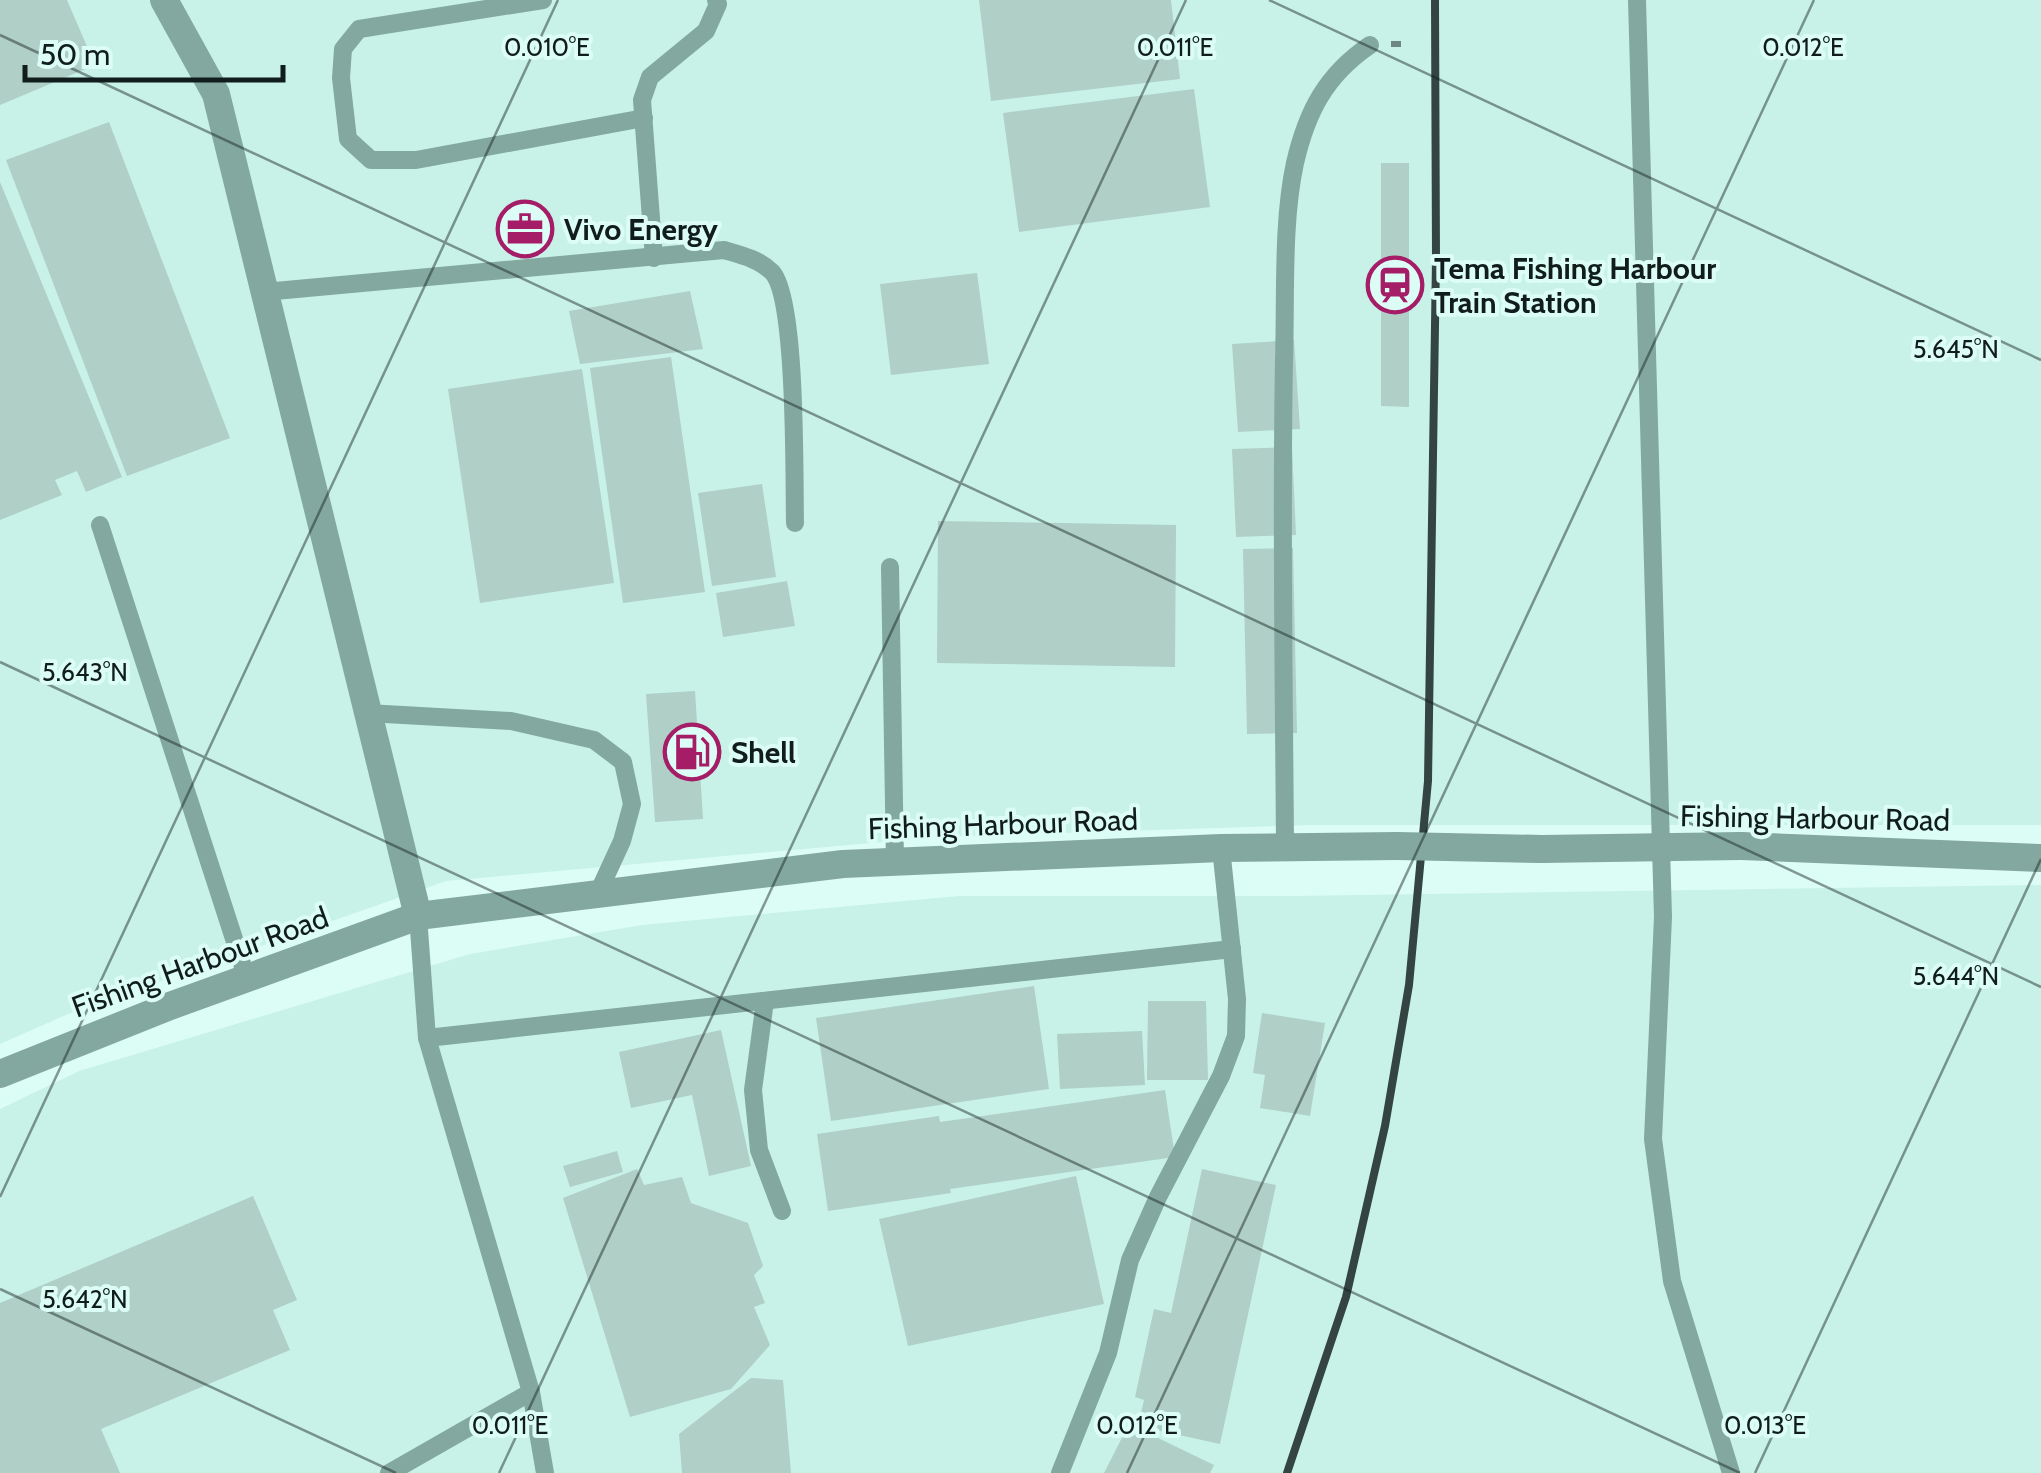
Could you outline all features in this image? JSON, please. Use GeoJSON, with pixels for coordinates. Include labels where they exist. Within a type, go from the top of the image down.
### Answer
{"type":"FeatureCollection","features":[{"type":"Feature","properties":{"kind":"street"},"geometry":{"type":"LineString","coordinates":[[164,0],[216,94],[418,916]]}},
{"type":"Feature","properties":{"kind":"street","name":"Fishing Harbour Road"},"geometry":{"type":"LineString","coordinates":[[0,1074],[170,1006],[418,916],[843,864],[1221,848],[1398,846],[1741,846],[2041,858]]}},
{"type":"Feature","properties":{"kind":"lane"},"geometry":{"type":"LineString","coordinates":[[543,0],[359,29],[343,50],[340,78],[348,139],[371,160],[416,160],[644,118]]}},
{"type":"Feature","properties":{"kind":"lane"},"geometry":{"type":"LineString","coordinates":[[654,258],[642,100],[650,77],[706,31],[718,4],[716,0]]}},
{"type":"Feature","properties":{"kind":"lane"},"geometry":{"type":"LineString","coordinates":[[1638,0],[1662,917],[1653,1139],[1672,1281],[1731,1473]]}},
{"type":"Feature","properties":{"kind":"lane"},"geometry":{"type":"LineString","coordinates":[[1285,847],[1282,450],[1287,240],[1295,164],[1318,96],[1344,63],[1370,45]]}},
{"type":"Feature","properties":{"kind":"lane"},"geometry":{"type":"LineString","coordinates":[[264,292],[724,250],[754,259],[775,274],[788,315],[795,523]]}},
{"type":"Feature","properties":{"kind":"lane"},"geometry":{"type":"LineString","coordinates":[[100,525],[247,979]]}},
{"type":"Feature","properties":{"kind":"lane"},"geometry":{"type":"LineString","coordinates":[[890,567],[895,862]]}},
{"type":"Feature","properties":{"kind":"lane"},"geometry":{"type":"LineString","coordinates":[[367,712],[511,722],[594,740],[623,762],[632,804],[622,841],[598,893]]}},
{"type":"Feature","properties":{"kind":"lane"},"geometry":{"type":"LineString","coordinates":[[1060,1473],[1108,1353],[1130,1260],[1221,1076],[1236,1036],[1237,998],[1221,848]]}},
{"type":"Feature","properties":{"kind":"lane"},"geometry":{"type":"LineString","coordinates":[[418,916],[427,1038],[530,1392],[545,1473]]}},
{"type":"Feature","properties":{"kind":"lane"},"geometry":{"type":"LineString","coordinates":[[427,1038],[1232,948]]}},
{"type":"Feature","properties":{"kind":"lane"},"geometry":{"type":"LineString","coordinates":[[765,1001],[753,1090],[759,1150],[782,1212]]}},
{"type":"Feature","properties":{"kind":"lane"},"geometry":{"type":"LineString","coordinates":[[389,1473],[530,1392]]}},
{"type":"Feature","properties":{"kind":"shaded area"},"geometry":{"type":"Polygon","coordinates":[[[0,0],[2041,0],[2041,825],[1312,825],[939,837],[446,881],[68,1014],[0,1044],[0,0]]]}},
{"type":"Feature","properties":{"kind":"shaded area"},"geometry":{"type":"Polygon","coordinates":[[[2041,885],[2041,1473],[0,1473],[0,1109],[79,1071],[470,954],[642,925],[959,896],[1294,896],[2041,885]]]}},
{"type":"Feature","properties":{"kind":"building"},"geometry":{"type":"Polygon","coordinates":[[[0,0],[67,0],[95,65],[0,105],[0,0]]]}},
{"type":"Feature","properties":{"kind":"building"},"geometry":{"type":"Polygon","coordinates":[[[979,0],[1171,0],[1180,79],[991,101],[979,0]]]}},
{"type":"Feature","properties":{"kind":"building"},"geometry":{"type":"Polygon","coordinates":[[[1194,89],[1210,207],[1019,232],[1003,113],[1194,89]]]}},
{"type":"Feature","properties":{"kind":"building"},"geometry":{"type":"Polygon","coordinates":[[[109,122],[230,438],[127,476],[6,160],[109,122]]]}},
{"type":"Feature","properties":{"kind":"building"},"geometry":{"type":"Polygon","coordinates":[[[1381,163],[1409,163],[1409,407],[1381,406],[1381,163]]]}},
{"type":"Feature","properties":{"kind":"building"},"geometry":{"type":"Polygon","coordinates":[[[0,182],[122,477],[86,492],[77,471],[55,480],[62,495],[0,520],[0,182]]]}},
{"type":"Feature","properties":{"kind":"building"},"geometry":{"type":"Polygon","coordinates":[[[977,273],[989,364],[891,375],[880,284],[977,273]]]}},
{"type":"Feature","properties":{"kind":"building"},"geometry":{"type":"Polygon","coordinates":[[[690,291],[703,349],[580,364],[569,311],[690,291]]]}},
{"type":"Feature","properties":{"kind":"building"},"geometry":{"type":"Polygon","coordinates":[[[1294,340],[1300,429],[1238,432],[1232,344],[1294,340]]]}},
{"type":"Feature","properties":{"kind":"building"},"geometry":{"type":"Polygon","coordinates":[[[671,357],[705,592],[623,603],[590,368],[671,357]]]}},
{"type":"Feature","properties":{"kind":"building"},"geometry":{"type":"Polygon","coordinates":[[[582,369],[614,583],[480,603],[448,389],[582,369]]]}},
{"type":"Feature","properties":{"kind":"building"},"geometry":{"type":"Polygon","coordinates":[[[1292,447],[1296,535],[1236,537],[1232,449],[1292,447]]]}},
{"type":"Feature","properties":{"kind":"building"},"geometry":{"type":"Polygon","coordinates":[[[762,484],[776,577],[712,586],[698,493],[762,484]]]}},
{"type":"Feature","properties":{"kind":"building"},"geometry":{"type":"Polygon","coordinates":[[[938,521],[1176,525],[1175,667],[937,663],[938,521]]]}},
{"type":"Feature","properties":{"kind":"building"},"geometry":{"type":"Polygon","coordinates":[[[1293,548],[1297,733],[1247,734],[1243,549],[1293,548]]]}},
{"type":"Feature","properties":{"kind":"building"},"geometry":{"type":"Polygon","coordinates":[[[787,581],[795,626],[723,637],[716,593],[787,581]]]}},
{"type":"Feature","properties":{"kind":"building"},"geometry":{"type":"Polygon","coordinates":[[[695,691],[703,819],[655,822],[646,694],[695,691]]]}},
{"type":"Feature","properties":{"kind":"building"},"geometry":{"type":"Polygon","coordinates":[[[1034,986],[1049,1089],[831,1121],[816,1018],[1034,986]]]}},
{"type":"Feature","properties":{"kind":"building"},"geometry":{"type":"Polygon","coordinates":[[[1148,1001],[1206,1001],[1208,1080],[1147,1080],[1148,1001]]]}},
{"type":"Feature","properties":{"kind":"building"},"geometry":{"type":"Polygon","coordinates":[[[1262,1013],[1325,1023],[1310,1116],[1260,1108],[1265,1075],[1253,1073],[1262,1013]]]}},
{"type":"Feature","properties":{"kind":"building"},"geometry":{"type":"Polygon","coordinates":[[[721,1030],[751,1166],[709,1176],[692,1095],[631,1108],[619,1052],[721,1030]]]}},
{"type":"Feature","properties":{"kind":"building"},"geometry":{"type":"Polygon","coordinates":[[[1142,1031],[1145,1085],[1060,1089],[1057,1034],[1142,1031]]]}},
{"type":"Feature","properties":{"kind":"building"},"geometry":{"type":"Polygon","coordinates":[[[1165,1090],[1175,1157],[828,1211],[817,1134],[939,1116],[940,1122],[1165,1090]]]}},
{"type":"Feature","properties":{"kind":"building"},"geometry":{"type":"Polygon","coordinates":[[[617,1151],[623,1172],[570,1187],[563,1166],[617,1151]]]}},
{"type":"Feature","properties":{"kind":"building"},"geometry":{"type":"Polygon","coordinates":[[[637,1169],[644,1185],[682,1177],[691,1203],[748,1223],[763,1266],[754,1275],[765,1303],[754,1307],[770,1345],[731,1389],[630,1417],[563,1198],[637,1169]]]}},
{"type":"Feature","properties":{"kind":"building"},"geometry":{"type":"Polygon","coordinates":[[[1202,1169],[1276,1185],[1220,1444],[1138,1426],[1144,1400],[1135,1397],[1154,1309],[1171,1313],[1202,1169]]]}},
{"type":"Feature","properties":{"kind":"building"},"geometry":{"type":"Polygon","coordinates":[[[1076,1176],[1104,1304],[908,1346],[879,1219],[1076,1176]]]}},
{"type":"Feature","properties":{"kind":"building"},"geometry":{"type":"Polygon","coordinates":[[[253,1196],[297,1300],[273,1310],[290,1350],[101,1429],[120,1473],[0,1473],[0,1303],[253,1196]]]}},
{"type":"Feature","properties":{"kind":"building"},"geometry":{"type":"Polygon","coordinates":[[[751,1378],[783,1380],[791,1473],[682,1473],[679,1434],[751,1378]]]}},
{"type":"Feature","properties":{"kind":"building"},"geometry":{"type":"Polygon","coordinates":[[[1129,1424],[1214,1465],[1210,1473],[1104,1473],[1129,1424]]]}},
{"type":"Feature","properties":{"kind":"railway"},"geometry":{"type":"LineString","coordinates":[[1287,1473],[1346,1297],[1385,1126],[1409,985],[1428,781],[1436,260],[1435,0]]}},
{"type":"Feature","properties":{"kind":"place","name":"Vivo Energy"},"geometry":{"type":"Point","coordinates":[525,229]}},
{"type":"Feature","properties":{"kind":"place","name":"Tema Fishing Harbour Train Station"},"geometry":{"type":"Point","coordinates":[1395,285]}},
{"type":"Feature","properties":{"kind":"place","name":"Shell"},"geometry":{"type":"Point","coordinates":[692,752]}}]}
